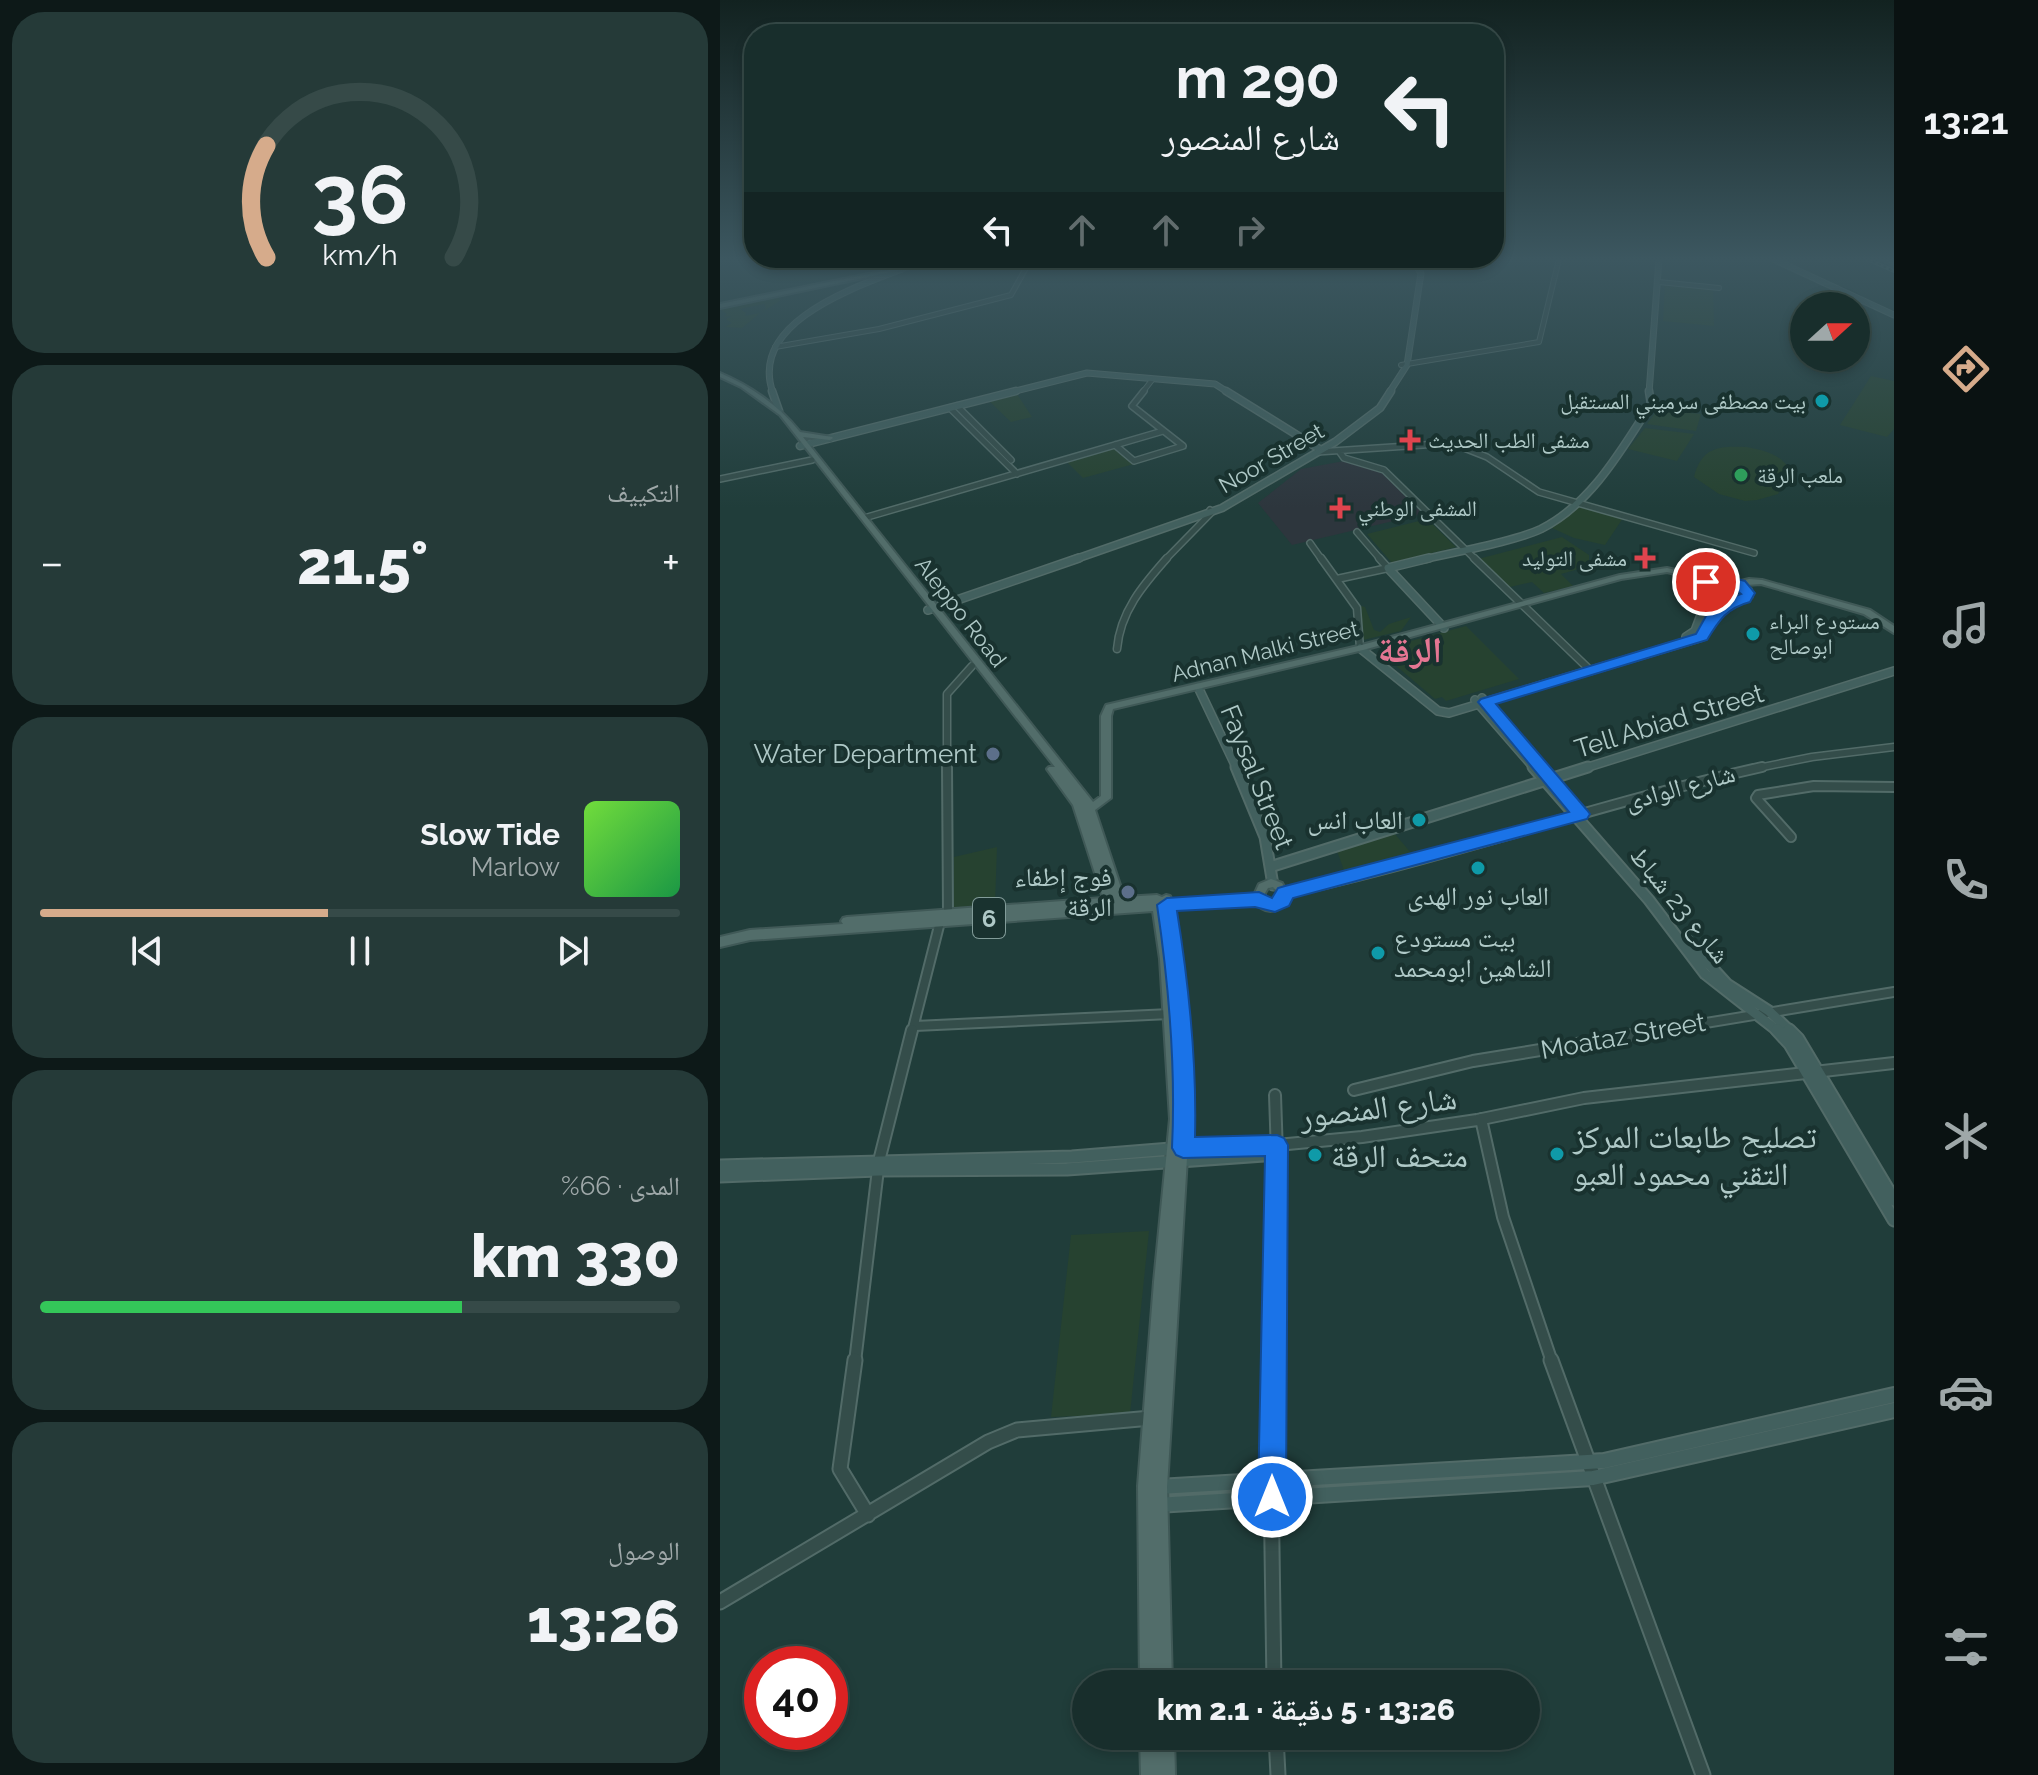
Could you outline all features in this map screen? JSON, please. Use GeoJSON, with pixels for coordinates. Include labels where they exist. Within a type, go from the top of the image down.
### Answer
{"type":"FeatureCollection","features":[{"type":"Feature","properties":{"kind":"main road"},"geometry":{"type":"LineString","coordinates":[[779,342],[768,372],[771,393],[779,411]]}},
{"type":"Feature","properties":{"kind":"main road","name":"Noor Street"},"geometry":{"type":"LineString","coordinates":[[1316,449],[1372,417],[1404,364],[1408,342]]}},
{"type":"Feature","properties":{"kind":"main road"},"geometry":{"type":"LineString","coordinates":[[1443,626],[1388,568],[1539,530],[1577,503],[1618,454],[1625,450],[1656,405],[1657,342]]}},
{"type":"Feature","properties":{"kind":"main road","name":"Noor Street"},"geometry":{"type":"LineString","coordinates":[[929,606],[1220,507],[1329,441],[1374,407],[1404,364]]}},
{"type":"Feature","properties":{"kind":"main road"},"geometry":{"type":"LineString","coordinates":[[804,446],[1087,373],[1209,383],[1316,449]]}},
{"type":"Feature","properties":{"kind":"main road"},"geometry":{"type":"LineString","coordinates":[[954,408],[1087,376],[1212,385],[1316,449]]}},
{"type":"Feature","properties":{"kind":"main road","name":"Aleppo Road"},"geometry":{"type":"LineString","coordinates":[[720,377],[743,386],[779,411],[804,446]]}},
{"type":"Feature","properties":{"kind":"main road","name":"Aleppo Road"},"geometry":{"type":"LineString","coordinates":[[720,377],[777,415],[804,446],[1087,814]]}},
{"type":"Feature","properties":{"kind":"main road"},"geometry":{"type":"LineString","coordinates":[[798,434],[833,439]]}},
{"type":"Feature","properties":{"kind":"main road"},"geometry":{"type":"LineString","coordinates":[[815,460],[817,452],[833,439]]}},
{"type":"Feature","properties":{"kind":"main road","name":"Aleppo Road"},"geometry":{"type":"LineString","coordinates":[[815,460],[865,519],[972,666],[1087,814],[1116,904]]}},
{"type":"Feature","properties":{"kind":"main road","name":"Noor Street"},"geometry":{"type":"LineString","coordinates":[[929,606],[1211,511]]}},
{"type":"Feature","properties":{"kind":"main road"},"geometry":{"type":"LineString","coordinates":[[1177,524],[1193,531]]}},
{"type":"Feature","properties":{"kind":"main road"},"geometry":{"type":"LineString","coordinates":[[1593,584],[1612,570]]}},
{"type":"Feature","properties":{"kind":"main road","name":"Adnan Malki Street"},"geometry":{"type":"LineString","coordinates":[[1524,605],[1593,584],[1658,570],[1706,583]]}},
{"type":"Feature","properties":{"kind":"main road","name":"Adnan Malki Street"},"geometry":{"type":"LineString","coordinates":[[1087,814],[1107,805],[1113,795],[1111,709],[1661,573],[1706,583]]}},
{"type":"Feature","properties":{"kind":"main road"},"geometry":{"type":"LineString","coordinates":[[1363,647],[1438,711],[1449,713],[1688,636],[1695,631],[1708,596],[1706,583],[1724,579],[1744,587],[1755,585],[1781,589],[1862,613],[1894,633]]}},
{"type":"Feature","properties":{"kind":"main road"},"geometry":{"type":"LineString","coordinates":[[1589,668],[1702,637],[1711,619],[1730,603],[1745,600],[1744,587]]}},
{"type":"Feature","properties":{"kind":"main road"},"geometry":{"type":"LineString","coordinates":[[1708,596],[1730,603]]}},
{"type":"Feature","properties":{"kind":"main road","name":"Tell Abiad Street"},"geometry":{"type":"LineString","coordinates":[[1273,866],[1894,671]]}},
{"type":"Feature","properties":{"kind":"main road","name":"Faysal Street"},"geometry":{"type":"LineString","coordinates":[[1199,688],[1257,816],[1273,866],[1273,885]]}},
{"type":"Feature","properties":{"kind":"main road","name":"شارع 23 شباط"},"geometry":{"type":"LineString","coordinates":[[1481,701],[1711,970],[1769,1011],[1798,1039],[1812,1072],[1894,1220]]}},
{"type":"Feature","properties":{"kind":"main road","name":"شارع 23 شباط"},"geometry":{"type":"LineString","coordinates":[[1579,815],[1705,974],[1757,1013],[1790,1044],[1812,1072],[1894,1200]]}},
{"type":"Feature","properties":{"kind":"main road"},"geometry":{"type":"LineString","coordinates":[[1273,885],[1285,893],[1283,901],[1275,905],[1266,905],[1258,897],[1263,887],[1273,885]]}},
{"type":"Feature","properties":{"kind":"main road","name":"6"},"geometry":{"type":"LineString","coordinates":[[720,935],[752,929],[1258,897]]}},
{"type":"Feature","properties":{"kind":"main road"},"geometry":{"type":"LineString","coordinates":[[1152,1487],[1178,1154],[1162,902]]}},
{"type":"Feature","properties":{"kind":"main road"},"geometry":{"type":"LineString","coordinates":[[1149,1670],[1151,1418],[1185,1092],[1178,982],[1162,902]]}},
{"type":"Feature","properties":{"kind":"main road","name":"6"},"geometry":{"type":"LineString","coordinates":[[720,942],[750,935],[944,917]]}},
{"type":"Feature","properties":{"kind":"main road","name":"شارع المنصور"},"geometry":{"type":"LineString","coordinates":[[720,1166],[1067,1169],[1178,1154],[1277,1149]]}},
{"type":"Feature","properties":{"kind":"main road","name":"شارع المنصور"},"geometry":{"type":"LineString","coordinates":[[720,1176],[879,1165]]}},
{"type":"Feature","properties":{"kind":"main road"},"geometry":{"type":"LineString","coordinates":[[1152,1487],[1588,1463],[1894,1395]]}},
{"type":"Feature","properties":{"kind":"main road"},"geometry":{"type":"LineString","coordinates":[[1152,1505],[1593,1478],[1894,1410]]}},
{"type":"Feature","properties":{"kind":"main road"},"geometry":{"type":"LineString","coordinates":[[1152,1505],[1162,1670]]}},
{"type":"Feature","properties":{"kind":"main road"},"geometry":{"type":"LineString","coordinates":[[1150,1750],[1151,1775]]}},
{"type":"Feature","properties":{"kind":"main road"},"geometry":{"type":"LineString","coordinates":[[1164,1750],[1165,1775]]}},
{"type":"Feature","properties":{"kind":"street"},"geometry":{"type":"LineString","coordinates":[[775,347],[805,342]]}},
{"type":"Feature","properties":{"kind":"street"},"geometry":{"type":"LineString","coordinates":[[1404,364],[1539,342]]}},
{"type":"Feature","properties":{"kind":"street"},"geometry":{"type":"LineString","coordinates":[[1115,445],[1134,461],[1183,446],[1132,406],[1152,380]]}},
{"type":"Feature","properties":{"kind":"street"},"geometry":{"type":"LineString","coordinates":[[954,408],[1020,473]]}},
{"type":"Feature","properties":{"kind":"street"},"geometry":{"type":"LineString","coordinates":[[865,519],[1163,431]]}},
{"type":"Feature","properties":{"kind":"street"},"geometry":{"type":"LineString","coordinates":[[1316,449],[1339,451],[1438,444],[1459,446],[1487,457],[1539,492],[1756,551]]}},
{"type":"Feature","properties":{"kind":"street"},"geometry":{"type":"LineString","coordinates":[[1339,451],[1344,458],[1384,470],[1589,668]]}},
{"type":"Feature","properties":{"kind":"street"},"geometry":{"type":"LineString","coordinates":[[720,479],[815,460]]}},
{"type":"Feature","properties":{"kind":"street"},"geometry":{"type":"LineString","coordinates":[[1117,649],[1116,636],[1124,615],[1211,511]]}},
{"type":"Feature","properties":{"kind":"street"},"geometry":{"type":"LineString","coordinates":[[1337,579],[1388,568],[1357,532]]}},
{"type":"Feature","properties":{"kind":"street"},"geometry":{"type":"LineString","coordinates":[[1310,543],[1357,608],[1363,647]]}},
{"type":"Feature","properties":{"kind":"street"},"geometry":{"type":"LineString","coordinates":[[868,1515],[840,1469],[879,1165],[944,917],[946,701],[949,688],[972,666]]}},
{"type":"Feature","properties":{"kind":"street","name":"شارع الوادى"},"geometry":{"type":"LineString","coordinates":[[1285,893],[1722,774],[1827,753],[1894,747]]}},
{"type":"Feature","properties":{"kind":"street"},"geometry":{"type":"LineString","coordinates":[[1791,837],[1756,798],[1758,795],[1814,786],[1894,787]]}},
{"type":"Feature","properties":{"kind":"street","name":"Moataz Street"},"geometry":{"type":"LineString","coordinates":[[1354,1090],[1473,1061],[1894,992]]}},
{"type":"Feature","properties":{"kind":"street"},"geometry":{"type":"LineString","coordinates":[[915,1026],[1170,1014]]}},
{"type":"Feature","properties":{"kind":"street","name":"شارع المنصور"},"geometry":{"type":"LineString","coordinates":[[1277,1149],[1481,1119],[1584,1098],[1894,1063]]}},
{"type":"Feature","properties":{"kind":"street"},"geometry":{"type":"LineString","coordinates":[[1274,1670],[1271,1481],[1277,1149],[1275,1095]]}},
{"type":"Feature","properties":{"kind":"street"},"geometry":{"type":"LineString","coordinates":[[1481,1119],[1503,1217],[1593,1478],[1703,1775]]}},
{"type":"Feature","properties":{"kind":"street"},"geometry":{"type":"LineString","coordinates":[[720,1602],[988,1442],[1017,1430],[1151,1418]]}},
{"type":"Feature","properties":{"kind":"street"},"geometry":{"type":"LineString","coordinates":[[1277,1750],[1278,1775]]}},
{"type":"Feature","properties":{"kind":"shaded area","name":"المشفى الوطني"},"geometry":{"type":"Polygon","coordinates":[[[1344,461],[1380,471],[1423,514],[1292,545],[1258,503],[1301,469],[1344,461]]]}},
{"type":"Feature","properties":{"kind":"green space"},"geometry":{"type":"Polygon","coordinates":[[[1871,376],[1894,381],[1894,429],[1887,437],[1840,425],[1871,376]]]}},
{"type":"Feature","properties":{"kind":"green space"},"geometry":{"type":"Polygon","coordinates":[[[1017,394],[1032,417],[1011,422],[989,401],[1017,394]]]}},
{"type":"Feature","properties":{"kind":"green space"},"geometry":{"type":"Polygon","coordinates":[[[1657,410],[1701,414],[1696,431],[1647,424],[1657,410]]]}},
{"type":"Feature","properties":{"kind":"green space"},"geometry":{"type":"Polygon","coordinates":[[[1645,428],[1694,434],[1677,461],[1628,449],[1645,428]]]}},
{"type":"Feature","properties":{"kind":"green space"},"geometry":{"type":"Polygon","coordinates":[[[1115,446],[1134,464],[1083,478],[1065,460],[1115,446]]]}},
{"type":"Feature","properties":{"kind":"green space","name":"ملعب الرقة"},"geometry":{"type":"Polygon","coordinates":[[[1746,447],[1777,456],[1790,470],[1778,494],[1745,501],[1719,494],[1694,477],[1697,467],[1712,450],[1746,447]]]}},
{"type":"Feature","properties":{"kind":"green space"},"geometry":{"type":"Polygon","coordinates":[[[1578,506],[1623,518],[1605,545],[1574,538],[1552,528],[1578,506]]]}},
{"type":"Feature","properties":{"kind":"green space"},"geometry":{"type":"Polygon","coordinates":[[[1427,519],[1456,547],[1392,563],[1367,534],[1427,519]]]}},
{"type":"Feature","properties":{"kind":"green space"},"geometry":{"type":"Polygon","coordinates":[[[1562,537],[1589,555],[1589,566],[1561,574],[1573,586],[1544,593],[1532,582],[1510,587],[1478,559],[1562,537]]]}},
{"type":"Feature","properties":{"kind":"green space"},"geometry":{"type":"Polygon","coordinates":[[[1361,606],[1365,607],[1374,630],[1380,632],[1389,624],[1411,617],[1401,631],[1363,640],[1361,606]]]}},
{"type":"Feature","properties":{"kind":"green space"},"geometry":{"type":"Polygon","coordinates":[[[1466,626],[1519,679],[1446,701],[1442,697],[1435,699],[1381,653],[1385,648],[1466,626]]]}},
{"type":"Feature","properties":{"kind":"green space"},"geometry":{"type":"Polygon","coordinates":[[[1394,833],[1412,854],[1345,873],[1337,851],[1394,833]]]}},
{"type":"Feature","properties":{"kind":"green space"},"geometry":{"type":"Polygon","coordinates":[[[997,847],[995,905],[954,908],[954,857],[997,847]]]}},
{"type":"Feature","properties":{"kind":"green space"},"geometry":{"type":"Polygon","coordinates":[[[1149,1231],[1130,1414],[1051,1417],[1071,1235],[1149,1231]]]}},
{"type":"Feature","properties":{"kind":"place","name":"بيت مصطفى سرميني المستقبل"},"geometry":{"type":"Point","coordinates":[1822,401]}},
{"type":"Feature","properties":{"kind":"place","name":"مشفى الطب الحديث"},"geometry":{"type":"Point","coordinates":[1410,440]}},
{"type":"Feature","properties":{"kind":"place","name":"ملعب الرقة"},"geometry":{"type":"Point","coordinates":[1741,475]}},
{"type":"Feature","properties":{"kind":"place","name":"المشفى الوطني"},"geometry":{"type":"Point","coordinates":[1340,508]}},
{"type":"Feature","properties":{"kind":"place","name":"مشفى التوليد"},"geometry":{"type":"Point","coordinates":[1645,558]}},
{"type":"Feature","properties":{"kind":"place","name":"مستودع البراء ابوصالح"},"geometry":{"type":"Point","coordinates":[1753,634]}},
{"type":"Feature","properties":{"kind":"place","name":"Water Department"},"geometry":{"type":"Point","coordinates":[993,754]}},
{"type":"Feature","properties":{"kind":"place","name":"العاب انس"},"geometry":{"type":"Point","coordinates":[1419,820]}},
{"type":"Feature","properties":{"kind":"place","name":"العاب نور الهدى"},"geometry":{"type":"Point","coordinates":[1478,868]}},
{"type":"Feature","properties":{"kind":"place","name":"فوج إطفاء الرقة"},"geometry":{"type":"Point","coordinates":[1128,892]}},
{"type":"Feature","properties":{"kind":"place","name":"بيت مستودع الشاهين ابومحمد"},"geometry":{"type":"Point","coordinates":[1378,953]}},
{"type":"Feature","properties":{"kind":"place","name":"تصليح طابعات المركز التقني محمود العبو"},"geometry":{"type":"Point","coordinates":[1557,1154]}},
{"type":"Feature","properties":{"kind":"place","name":"متحف الرقة"},"geometry":{"type":"Point","coordinates":[1315,1155]}},
{"type":"Feature","properties":{"kind":"district","name":"الرقة"},"geometry":{"type":"Point","coordinates":[1410,649]}},
{"type":"Feature","properties":{"kind":"route"},"geometry":{"type":"LineString","coordinates":[[1272,1497],[1277,1145],[1183,1148],[1185,1092],[1178,982],[1167,905],[1259,899],[1271,906],[1283,901],[1285,893],[1581,814],[1486,702],[1702,637],[1711,619],[1730,603],[1741,602],[1748,597],[1747,589],[1731,580],[1719,578],[1706,582]]}}]}
